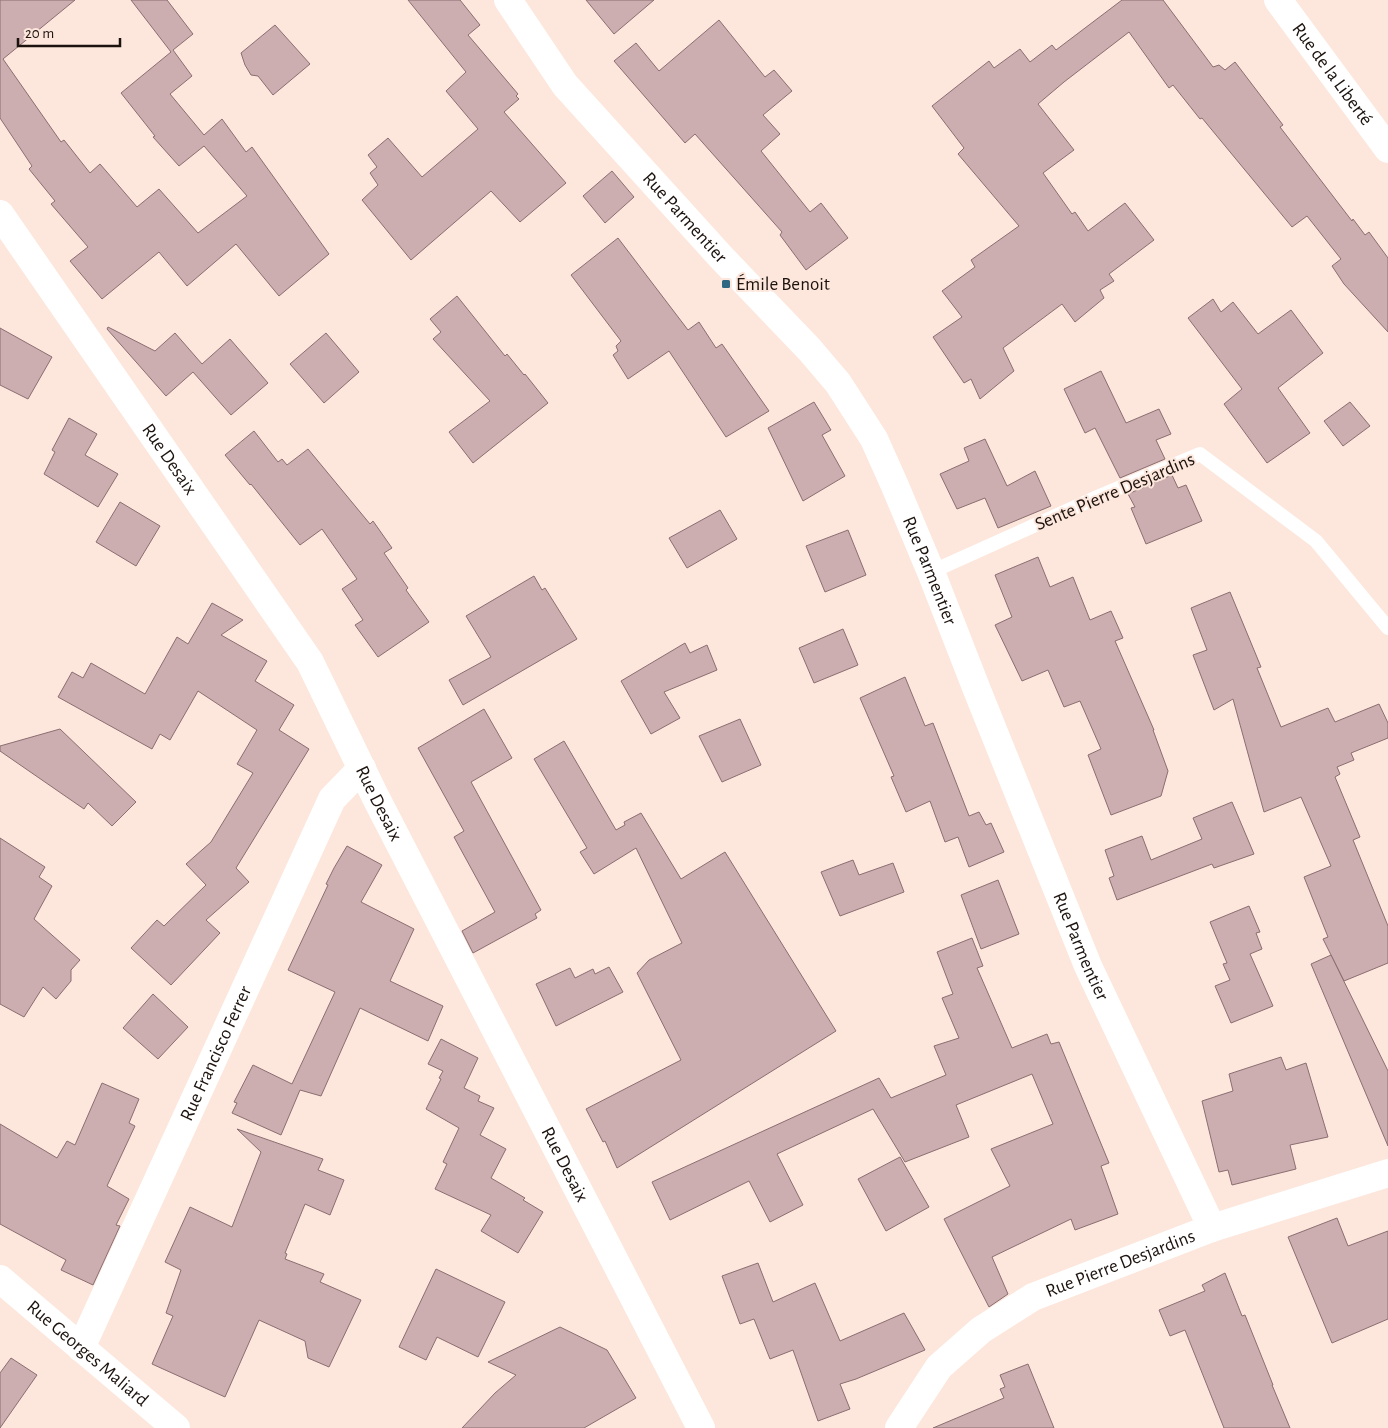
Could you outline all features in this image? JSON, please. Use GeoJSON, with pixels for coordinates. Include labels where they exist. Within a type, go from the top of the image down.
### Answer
{"type":"FeatureCollection","features":[{"type":"Feature","properties":{"kind":"street","name":"Rue Parmentier"},"geometry":{"type":"LineString","coordinates":[[508,0],[565,85],[838,383],[874,440],[931,572],[1088,966],[1212,1228]]}},
{"type":"Feature","properties":{"kind":"street","name":"Rue de la Liberté"},"geometry":{"type":"LineString","coordinates":[[1278,0],[1388,149]]}},
{"type":"Feature","properties":{"kind":"street","name":"Rue Desaix"},"geometry":{"type":"LineString","coordinates":[[0,214],[310,662],[362,768],[701,1428]]}},
{"type":"Feature","properties":{"kind":"street","name":"Rue Francisco Ferrer"},"geometry":{"type":"LineString","coordinates":[[81,1348],[332,799],[362,768]]}},
{"type":"Feature","properties":{"kind":"street","name":"Rue Pierre Desjardins"},"geometry":{"type":"LineString","coordinates":[[899,1428],[939,1367],[981,1330],[1033,1297],[1212,1228],[1388,1172]]}},
{"type":"Feature","properties":{"kind":"street","name":"Rue Georges Maliard"},"geometry":{"type":"LineString","coordinates":[[0,1279],[176,1428]]}},
{"type":"Feature","properties":{"kind":"lane","name":"Sente Pierre Desjardins"},"geometry":{"type":"LineString","coordinates":[[931,572],[1102,495],[1200,454],[1316,541],[1388,628]]}},
{"type":"Feature","properties":{"kind":"building"},"geometry":{"type":"Polygon","coordinates":[[[0,0],[75,0],[3,59],[61,142],[64,140],[90,173],[100,164],[137,207],[159,189],[198,233],[247,196],[204,146],[179,166],[153,137],[155,136],[121,93],[171,52],[131,0],[167,0],[193,34],[173,50],[192,76],[170,94],[204,135],[222,119],[246,152],[252,147],[329,254],[279,296],[236,244],[187,286],[159,252],[102,299],[70,261],[88,247],[51,204],[55,201],[29,169],[32,166],[0,118],[0,0]]]}},
{"type":"Feature","properties":{"kind":"building"},"geometry":{"type":"Polygon","coordinates":[[[408,0],[460,0],[480,25],[468,35],[518,94],[516,96],[519,99],[504,112],[566,183],[520,222],[491,191],[411,260],[362,200],[378,185],[370,173],[377,167],[368,155],[388,138],[422,177],[478,129],[446,91],[466,72],[408,0]]]}},
{"type":"Feature","properties":{"kind":"building"},"geometry":{"type":"Polygon","coordinates":[[[586,0],[654,0],[614,34],[586,0]]]}},
{"type":"Feature","properties":{"kind":"building"},"geometry":{"type":"Polygon","coordinates":[[[1122,0],[1163,0],[1213,67],[1219,65],[1225,70],[1235,62],[1283,125],[1280,127],[1352,221],[1353,219],[1365,235],[1369,232],[1388,258],[1388,332],[1344,284],[1332,266],[1341,259],[1307,216],[1292,227],[1173,85],[1169,88],[1129,32],[1038,104],[1074,150],[1043,173],[1072,214],[1075,212],[1088,231],[1125,203],[1154,240],[1109,274],[1114,281],[1100,290],[1104,298],[1075,322],[1062,304],[1003,348],[1014,371],[980,399],[971,379],[964,383],[933,337],[962,317],[942,291],[975,267],[971,260],[1019,226],[958,154],[964,148],[932,106],[989,61],[994,68],[1020,49],[1030,62],[1052,45],[1056,50],[1122,0]]]}},
{"type":"Feature","properties":{"kind":"building"},"geometry":{"type":"Polygon","coordinates":[[[719,20],[765,77],[774,70],[792,91],[763,115],[780,134],[761,151],[810,212],[821,203],[848,238],[806,270],[780,235],[782,232],[695,134],[685,143],[614,61],[636,43],[659,71],[719,20]]]}},
{"type":"Feature","properties":{"kind":"building"},"geometry":{"type":"Polygon","coordinates":[[[275,25],[310,64],[273,95],[258,76],[251,75],[241,53],[275,25]]]}},
{"type":"Feature","properties":{"kind":"building"},"geometry":{"type":"Polygon","coordinates":[[[612,171],[634,197],[605,223],[583,196],[612,171]]]}},
{"type":"Feature","properties":{"kind":"building"},"geometry":{"type":"Polygon","coordinates":[[[618,238],[688,330],[699,322],[716,348],[722,344],[769,411],[726,437],[669,351],[628,379],[613,355],[618,351],[616,346],[621,341],[571,275],[618,238]]]}},
{"type":"Feature","properties":{"kind":"building"},"geometry":{"type":"Polygon","coordinates":[[[457,296],[505,356],[507,354],[548,403],[473,463],[449,432],[490,401],[433,339],[441,332],[430,319],[457,296]]]}},
{"type":"Feature","properties":{"kind":"building"},"geometry":{"type":"Polygon","coordinates":[[[1213,299],[1221,312],[1233,302],[1258,334],[1291,310],[1323,353],[1278,388],[1310,433],[1267,463],[1224,404],[1242,389],[1188,318],[1213,299]]]}},
{"type":"Feature","properties":{"kind":"building"},"geometry":{"type":"Polygon","coordinates":[[[108,327],[155,351],[175,333],[202,364],[230,339],[268,383],[231,415],[193,372],[166,396],[107,329],[108,327]]]}},
{"type":"Feature","properties":{"kind":"building"},"geometry":{"type":"Polygon","coordinates":[[[0,328],[52,357],[28,399],[0,385],[0,328]]]}},
{"type":"Feature","properties":{"kind":"building"},"geometry":{"type":"Polygon","coordinates":[[[326,333],[359,372],[324,403],[290,364],[326,333]]]}},
{"type":"Feature","properties":{"kind":"building"},"geometry":{"type":"Polygon","coordinates":[[[1101,371],[1126,423],[1159,409],[1171,434],[1156,440],[1165,459],[1120,478],[1095,428],[1085,433],[1064,389],[1101,371]]]}},
{"type":"Feature","properties":{"kind":"building"},"geometry":{"type":"Polygon","coordinates":[[[814,402],[831,430],[822,435],[845,476],[803,501],[768,428],[814,402]]]}},
{"type":"Feature","properties":{"kind":"building"},"geometry":{"type":"Polygon","coordinates":[[[1350,402],[1370,426],[1343,446],[1324,421],[1350,402]]]}},
{"type":"Feature","properties":{"kind":"building"},"geometry":{"type":"Polygon","coordinates":[[[69,418],[97,434],[85,455],[118,474],[98,507],[44,474],[55,452],[52,450],[69,418]]]}},
{"type":"Feature","properties":{"kind":"building"},"geometry":{"type":"Polygon","coordinates":[[[254,431],[278,462],[282,459],[287,465],[308,449],[370,524],[373,521],[392,548],[384,553],[408,588],[406,590],[429,622],[378,657],[355,625],[363,620],[342,589],[357,579],[322,529],[300,545],[225,455],[254,431]]]}},
{"type":"Feature","properties":{"kind":"building"},"geometry":{"type":"Polygon","coordinates":[[[985,439],[1007,486],[1035,471],[1051,506],[998,528],[985,498],[957,509],[940,474],[969,461],[964,448],[985,439]]]}},
{"type":"Feature","properties":{"kind":"building"},"geometry":{"type":"Polygon","coordinates":[[[1172,475],[1178,488],[1186,485],[1202,521],[1146,544],[1131,508],[1135,507],[1128,494],[1172,475]]]}},
{"type":"Feature","properties":{"kind":"building"},"geometry":{"type":"Polygon","coordinates":[[[120,502],[160,526],[136,566],[96,542],[120,502]]]}},
{"type":"Feature","properties":{"kind":"building"},"geometry":{"type":"Polygon","coordinates":[[[720,510],[737,539],[687,568],[669,538],[720,510]]]}},
{"type":"Feature","properties":{"kind":"building"},"geometry":{"type":"Polygon","coordinates":[[[848,530],[866,575],[825,592],[806,546],[848,530]]]}},
{"type":"Feature","properties":{"kind":"building"},"geometry":{"type":"Polygon","coordinates":[[[1038,557],[1050,587],[1073,577],[1090,620],[1111,611],[1123,638],[1115,641],[1154,730],[1168,771],[1161,796],[1111,815],[1088,755],[1101,749],[1080,701],[1064,707],[1048,670],[1022,681],[995,625],[1012,617],[995,575],[1038,557]]]}},
{"type":"Feature","properties":{"kind":"building"},"geometry":{"type":"Polygon","coordinates":[[[534,576],[542,590],[545,588],[577,639],[463,705],[449,680],[491,657],[466,616],[534,576]]]}},
{"type":"Feature","properties":{"kind":"building"},"geometry":{"type":"Polygon","coordinates":[[[1230,592],[1261,667],[1257,668],[1281,727],[1328,708],[1335,722],[1379,704],[1388,723],[1388,738],[1351,753],[1354,760],[1337,767],[1340,774],[1335,777],[1360,837],[1353,840],[1388,926],[1388,963],[1344,981],[1323,939],[1328,937],[1304,877],[1331,866],[1301,797],[1264,812],[1233,699],[1214,710],[1193,655],[1207,650],[1191,608],[1230,592]]]}},
{"type":"Feature","properties":{"kind":"building"},"geometry":{"type":"Polygon","coordinates":[[[212,603],[243,620],[221,635],[267,661],[255,681],[294,705],[279,730],[309,749],[236,868],[249,882],[206,920],[220,933],[171,985],[131,948],[157,920],[164,926],[206,885],[186,864],[211,842],[253,773],[237,764],[257,730],[198,691],[170,740],[160,734],[152,749],[58,697],[72,672],[83,678],[91,663],[145,694],[177,637],[188,644],[212,603]]]}},
{"type":"Feature","properties":{"kind":"building"},"geometry":{"type":"Polygon","coordinates":[[[843,629],[858,665],[814,683],[799,648],[843,629]]]}},
{"type":"Feature","properties":{"kind":"building"},"geometry":{"type":"Polygon","coordinates":[[[685,643],[690,653],[707,645],[717,670],[664,692],[680,718],[651,734],[621,681],[685,643]]]}},
{"type":"Feature","properties":{"kind":"building"},"geometry":{"type":"Polygon","coordinates":[[[905,677],[925,726],[933,723],[969,816],[979,812],[986,825],[991,823],[1004,852],[969,867],[958,837],[945,842],[930,801],[906,812],[891,777],[894,776],[860,698],[905,677]]]}},
{"type":"Feature","properties":{"kind":"building"},"geometry":{"type":"Polygon","coordinates":[[[484,709],[512,758],[471,782],[541,910],[535,914],[537,918],[473,953],[462,931],[495,912],[454,837],[464,831],[418,748],[484,709]]]}},
{"type":"Feature","properties":{"kind":"building"},"geometry":{"type":"Polygon","coordinates":[[[740,719],[761,765],[722,782],[699,736],[740,719]]]}},
{"type":"Feature","properties":{"kind":"building"},"geometry":{"type":"Polygon","coordinates":[[[60,729],[136,802],[112,826],[88,803],[84,809],[0,751],[0,746],[60,729]]]}},
{"type":"Feature","properties":{"kind":"building"},"geometry":{"type":"Polygon","coordinates":[[[564,741],[616,830],[625,825],[624,822],[641,813],[681,879],[725,852],[836,1031],[617,1168],[605,1141],[603,1142],[586,1109],[681,1060],[637,973],[649,960],[682,943],[636,848],[594,874],[580,852],[587,848],[534,759],[564,741]]]}},
{"type":"Feature","properties":{"kind":"building"},"geometry":{"type":"Polygon","coordinates":[[[1232,802],[1254,854],[1214,868],[1212,864],[1117,900],[1109,878],[1114,876],[1105,850],[1142,836],[1151,860],[1202,839],[1193,818],[1232,802]]]}},
{"type":"Feature","properties":{"kind":"building"},"geometry":{"type":"Polygon","coordinates":[[[0,838],[45,867],[39,877],[52,886],[34,919],[80,960],[71,970],[71,981],[56,999],[43,987],[24,1017],[0,1004],[0,838]]]}},
{"type":"Feature","properties":{"kind":"building"},"geometry":{"type":"Polygon","coordinates":[[[347,846],[382,865],[361,902],[414,929],[390,981],[443,1006],[428,1041],[360,1008],[321,1096],[300,1090],[281,1135],[232,1113],[237,1103],[234,1102],[253,1065],[292,1084],[335,992],[288,970],[328,885],[326,884],[347,846]]]}},
{"type":"Feature","properties":{"kind":"building"},"geometry":{"type":"Polygon","coordinates":[[[853,860],[859,875],[893,863],[904,892],[840,916],[821,872],[853,860]]]}},
{"type":"Feature","properties":{"kind":"building"},"geometry":{"type":"Polygon","coordinates":[[[998,880],[1019,934],[981,949],[961,895],[998,880]]]}},
{"type":"Feature","properties":{"kind":"building"},"geometry":{"type":"Polygon","coordinates":[[[1249,906],[1260,932],[1256,933],[1262,949],[1250,954],[1273,1006],[1231,1023],[1215,986],[1230,980],[1223,964],[1227,963],[1210,922],[1249,906]]]}},
{"type":"Feature","properties":{"kind":"building"},"geometry":{"type":"Polygon","coordinates":[[[972,938],[983,966],[977,968],[1012,1048],[1047,1034],[1051,1044],[1059,1042],[1109,1163],[1101,1166],[1118,1214],[1075,1230],[1071,1219],[992,1257],[1008,1294],[989,1307],[944,1219],[1010,1186],[991,1149],[1053,1124],[1032,1074],[956,1105],[969,1137],[905,1162],[873,1109],[777,1154],[803,1205],[770,1222],[749,1181],[670,1220],[652,1182],[879,1078],[891,1098],[946,1075],[934,1046],[959,1038],[942,998],[953,994],[937,952],[972,938]]]}},
{"type":"Feature","properties":{"kind":"building"},"geometry":{"type":"Polygon","coordinates":[[[1331,955],[1388,1071],[1388,1146],[1311,964],[1331,955]]]}},
{"type":"Feature","properties":{"kind":"building"},"geometry":{"type":"Polygon","coordinates":[[[609,967],[623,992],[556,1026],[536,984],[570,968],[575,978],[593,969],[595,974],[609,967]]]}},
{"type":"Feature","properties":{"kind":"building"},"geometry":{"type":"Polygon","coordinates":[[[153,994],[188,1027],[158,1059],[123,1028],[153,994]]]}},
{"type":"Feature","properties":{"kind":"building"},"geometry":{"type":"Polygon","coordinates":[[[441,1039],[478,1058],[464,1088],[480,1096],[478,1101],[494,1108],[480,1135],[506,1149],[491,1178],[525,1198],[523,1200],[543,1212],[518,1253],[481,1231],[491,1215],[435,1189],[447,1164],[443,1162],[459,1128],[426,1109],[443,1071],[428,1064],[441,1039]]]}},
{"type":"Feature","properties":{"kind":"building"},"geometry":{"type":"Polygon","coordinates":[[[1281,1057],[1286,1070],[1306,1063],[1328,1137],[1290,1145],[1296,1169],[1232,1185],[1228,1170],[1219,1172],[1202,1101],[1233,1091],[1229,1074],[1281,1057]]]}},
{"type":"Feature","properties":{"kind":"building"},"geometry":{"type":"Polygon","coordinates":[[[102,1083],[139,1099],[129,1123],[135,1126],[107,1186],[129,1199],[116,1225],[120,1226],[93,1285],[61,1270],[66,1260],[0,1224],[0,1124],[57,1158],[67,1141],[75,1145],[102,1083]]]}},
{"type":"Feature","properties":{"kind":"building"},"geometry":{"type":"Polygon","coordinates":[[[237,1129],[323,1159],[318,1170],[344,1180],[330,1215],[305,1204],[285,1253],[287,1254],[285,1259],[324,1274],[320,1282],[361,1300],[329,1367],[308,1358],[305,1341],[259,1320],[225,1397],[152,1364],[173,1316],[166,1313],[181,1270],[165,1262],[190,1207],[232,1227],[261,1152],[237,1129]]]}},
{"type":"Feature","properties":{"kind":"building"},"geometry":{"type":"Polygon","coordinates":[[[900,1157],[929,1207],[886,1231],[858,1179],[900,1157]]]}},
{"type":"Feature","properties":{"kind":"building"},"geometry":{"type":"Polygon","coordinates":[[[1337,1218],[1348,1246],[1388,1231],[1388,1319],[1332,1343],[1288,1237],[1337,1218]]]}},
{"type":"Feature","properties":{"kind":"building"},"geometry":{"type":"Polygon","coordinates":[[[758,1263],[773,1302],[815,1283],[840,1341],[904,1313],[925,1350],[840,1384],[850,1409],[818,1421],[793,1350],[770,1359],[754,1319],[740,1324],[722,1276],[758,1263]]]}},
{"type":"Feature","properties":{"kind":"building"},"geometry":{"type":"Polygon","coordinates":[[[436,1269],[505,1302],[478,1357],[437,1337],[426,1360],[399,1347],[436,1269]]]}},
{"type":"Feature","properties":{"kind":"building"},"geometry":{"type":"Polygon","coordinates":[[[1225,1273],[1242,1316],[1245,1315],[1290,1428],[1224,1428],[1185,1330],[1170,1336],[1159,1310],[1205,1291],[1202,1285],[1225,1273]]]}},
{"type":"Feature","properties":{"kind":"building"},"geometry":{"type":"Polygon","coordinates":[[[560,1327],[607,1350],[636,1398],[584,1428],[462,1428],[495,1393],[516,1375],[488,1362],[560,1327]]]}},
{"type":"Feature","properties":{"kind":"building"},"geometry":{"type":"Polygon","coordinates":[[[11,1358],[37,1375],[0,1428],[0,1373],[11,1358]]]}},
{"type":"Feature","properties":{"kind":"building"},"geometry":{"type":"Polygon","coordinates":[[[1028,1364],[1054,1428],[933,1428],[1004,1398],[1000,1389],[1005,1387],[1000,1375],[1028,1364]]]}},
{"type":"Feature","properties":{"kind":"place","name":"Émile Benoit"},"geometry":{"type":"Point","coordinates":[726,284]}}]}
